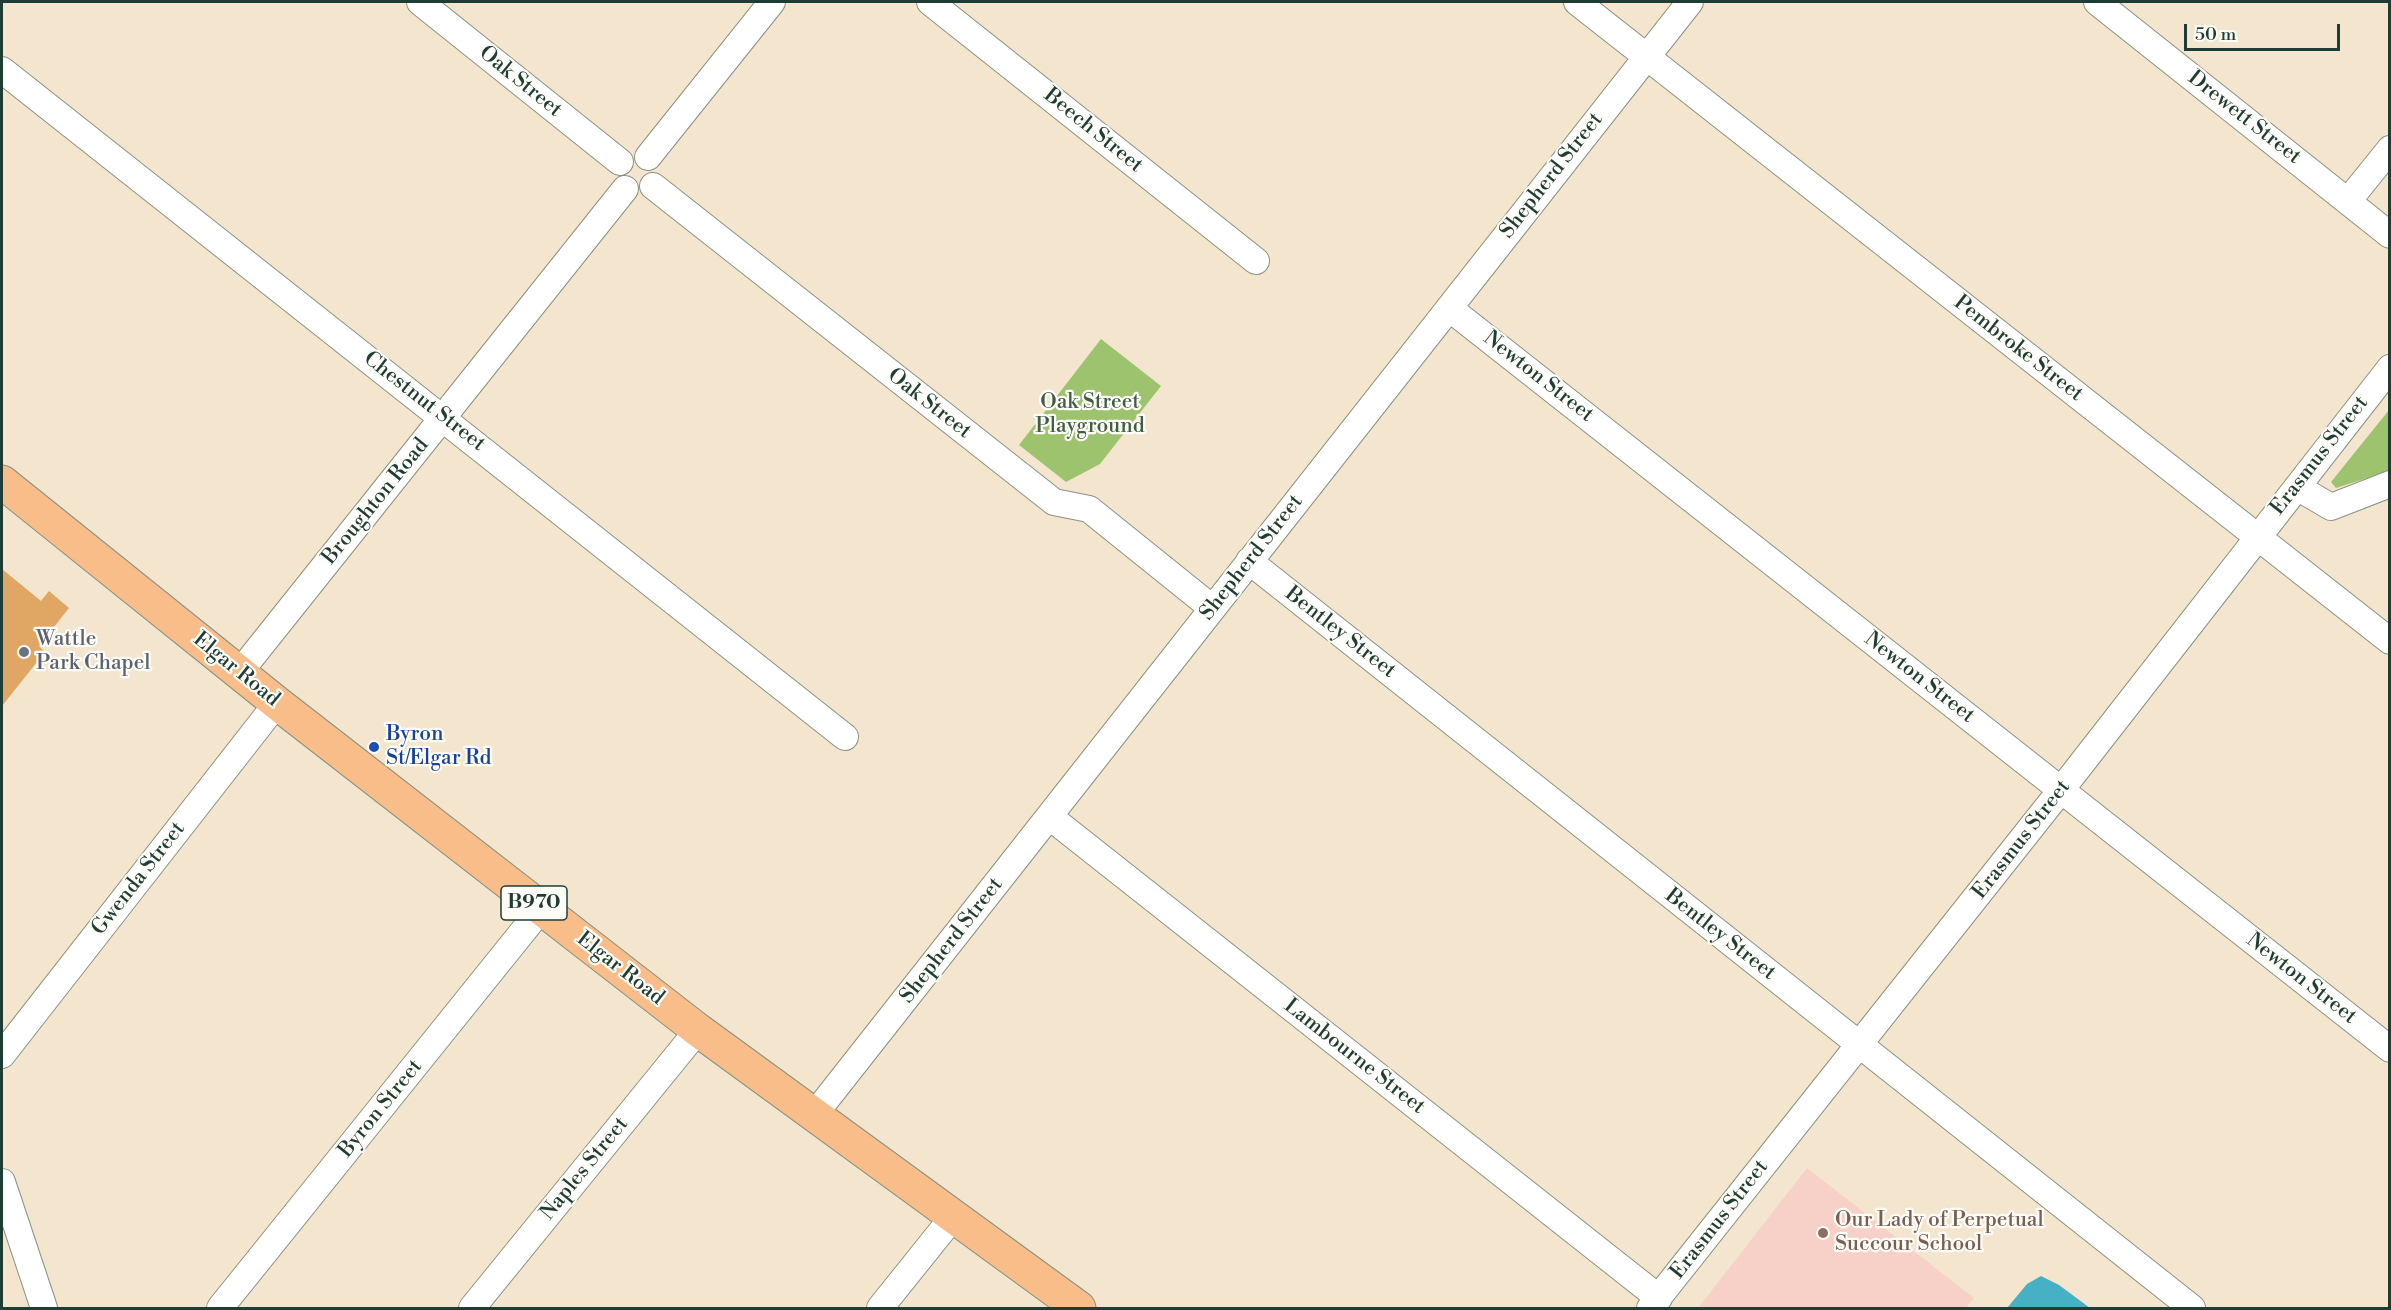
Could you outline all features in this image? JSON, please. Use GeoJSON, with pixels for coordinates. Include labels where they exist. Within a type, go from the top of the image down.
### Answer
{"type":"FeatureCollection","features":[{"type":"Feature","properties":{"kind":"main road","name":"Elgar Road"},"geometry":{"type":"LineString","coordinates":[[2,482],[277,703],[698,1030],[1079,1308]]}},
{"type":"Feature","properties":{"kind":"street","name":"Oak Street"},"geometry":{"type":"LineString","coordinates":[[420,2],[620,162]]}},
{"type":"Feature","properties":{"kind":"street"},"geometry":{"type":"LineString","coordinates":[[648,157],[772,2]]}},
{"type":"Feature","properties":{"kind":"street","name":"Beech Street"},"geometry":{"type":"LineString","coordinates":[[930,2],[1256,261]]}},
{"type":"Feature","properties":{"kind":"street","name":"Pembroke Street"},"geometry":{"type":"LineString","coordinates":[[1577,2],[2390,641]]}},
{"type":"Feature","properties":{"kind":"street","name":"Shepherd Street"},"geometry":{"type":"LineString","coordinates":[[814,1115],[1690,2]]}},
{"type":"Feature","properties":{"kind":"street","name":"Drewett Street"},"geometry":{"type":"LineString","coordinates":[[2097,2],[2390,235]]}},
{"type":"Feature","properties":{"kind":"street","name":"Chestnut Street"},"geometry":{"type":"LineString","coordinates":[[2,70],[845,737]]}},
{"type":"Feature","properties":{"kind":"street"},"geometry":{"type":"LineString","coordinates":[[2348,201],[2390,149]]}},
{"type":"Feature","properties":{"kind":"street"},"geometry":{"type":"LineString","coordinates":[[631,154],[648,157],[656,168],[652,186],[636,193],[624,189],[616,173],[620,162],[631,154]]}},
{"type":"Feature","properties":{"kind":"street","name":"Oak Street"},"geometry":{"type":"LineString","coordinates":[[652,186],[1054,502],[1089,509],[1212,608]]}},
{"type":"Feature","properties":{"kind":"street","name":"Broughton Road"},"geometry":{"type":"LineString","coordinates":[[239,673],[624,189]]}},
{"type":"Feature","properties":{"kind":"street","name":"Newton Street"},"geometry":{"type":"LineString","coordinates":[[1449,308],[2390,1049]]}},
{"type":"Feature","properties":{"kind":"street","name":"Erasmus Street"},"geometry":{"type":"LineString","coordinates":[[1655,1303],[2061,790],[2390,368]]}},
{"type":"Feature","properties":{"kind":"street"},"geometry":{"type":"LineString","coordinates":[[2297,487],[2331,507],[2390,484]]}},
{"type":"Feature","properties":{"kind":"street","name":"Bentley Street"},"geometry":{"type":"LineString","coordinates":[[1249,561],[2192,1308]]}},
{"type":"Feature","properties":{"kind":"street","name":"Gwenda Street"},"geometry":{"type":"LineString","coordinates":[[2,1055],[277,703]]}},
{"type":"Feature","properties":{"kind":"street","name":"Lambourne Street"},"geometry":{"type":"LineString","coordinates":[[1050,817],[1655,1303]]}},
{"type":"Feature","properties":{"kind":"street","name":"Byron Street"},"geometry":{"type":"LineString","coordinates":[[220,1308],[542,909]]}},
{"type":"Feature","properties":{"kind":"street","name":"Naples Street"},"geometry":{"type":"LineString","coordinates":[[472,1308],[698,1030]]}},
{"type":"Feature","properties":{"kind":"street"},"geometry":{"type":"LineString","coordinates":[[2,1182],[44,1308]]}},
{"type":"Feature","properties":{"kind":"street"},"geometry":{"type":"LineString","coordinates":[[880,1308],[953,1217]]}},
{"type":"Feature","properties":{"kind":"shaded area","name":"Our Lady of Perpetual Succour School"},"geometry":{"type":"Polygon","coordinates":[[[1807,1168],[1974,1298],[1966,1308],[1698,1308],[1807,1168]]]}},
{"type":"Feature","properties":{"kind":"green space","name":"Oak Street Playground"},"geometry":{"type":"Polygon","coordinates":[[[1101,339],[1161,386],[1100,464],[1066,482],[1019,445],[1101,339]]]}},
{"type":"Feature","properties":{"kind":"green space"},"geometry":{"type":"Polygon","coordinates":[[[2389,410],[2389,471],[2336,488],[2331,482],[2389,410]]]}},
{"type":"Feature","properties":{"kind":"water"},"geometry":{"type":"Polygon","coordinates":[[[2041,1276],[2059,1285],[2090,1308],[2007,1308],[2027,1284],[2041,1276]]]}},
{"type":"Feature","properties":{"kind":"building","name":"Wattle Park Chapel"},"geometry":{"type":"Polygon","coordinates":[[[2,569],[41,601],[49,591],[69,608],[39,646],[45,652],[2,706],[2,569]]]}},
{"type":"Feature","properties":{"kind":"place","name":"Wattle Park Chapel"},"geometry":{"type":"Point","coordinates":[24,652]}},
{"type":"Feature","properties":{"kind":"place","name":"Byron St/Elgar Rd"},"geometry":{"type":"Point","coordinates":[374,747]}},
{"type":"Feature","properties":{"kind":"place","name":"Our Lady of Perpetual Succour School"},"geometry":{"type":"Point","coordinates":[1823,1233]}}]}
